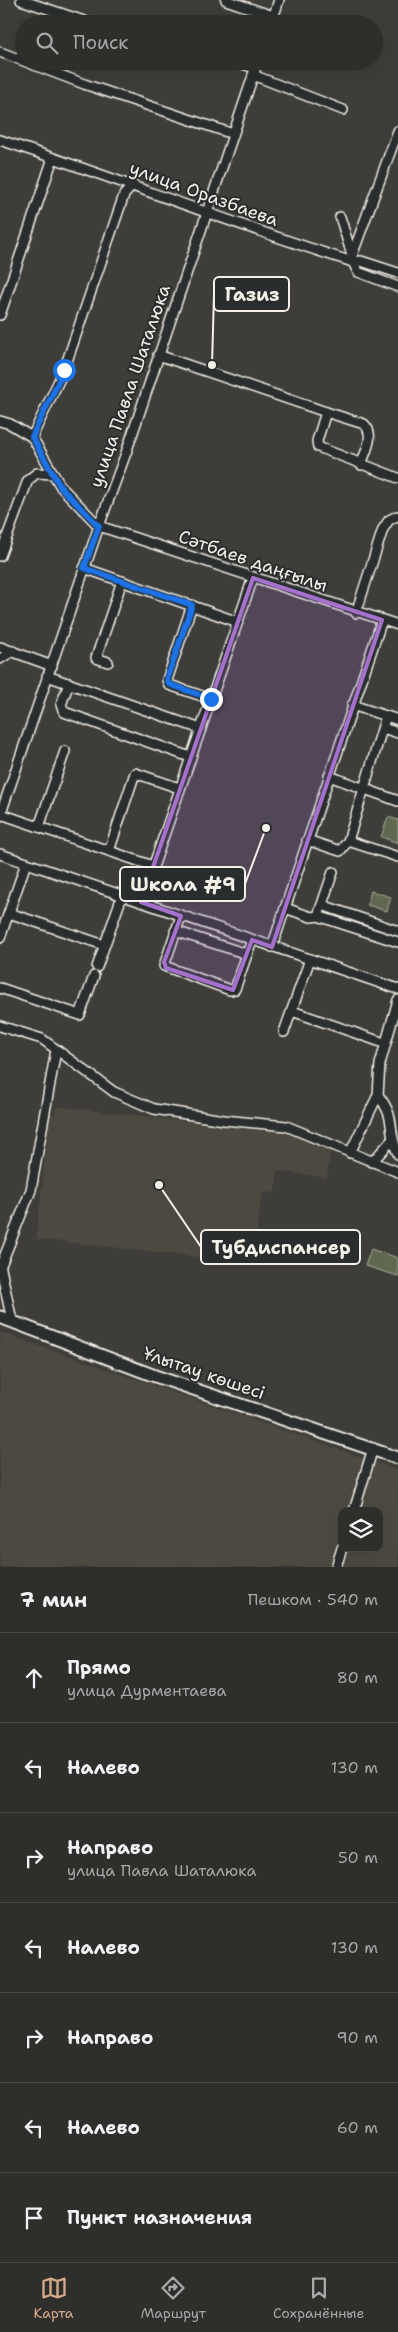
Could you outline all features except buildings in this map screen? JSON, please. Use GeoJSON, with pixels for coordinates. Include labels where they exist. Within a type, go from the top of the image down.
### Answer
{"type":"FeatureCollection","features":[{"type":"Feature","properties":{"kind":"main road","name":"Ұлытау көшесі"},"geometry":{"type":"LineString","coordinates":[[0,1317],[155,1376],[398,1458]]}},
{"type":"Feature","properties":{"kind":"street"},"geometry":{"type":"LineString","coordinates":[[21,0],[66,15]]}},
{"type":"Feature","properties":{"kind":"street"},"geometry":{"type":"LineString","coordinates":[[226,0],[260,15]]}},
{"type":"Feature","properties":{"kind":"street"},"geometry":{"type":"LineString","coordinates":[[274,15],[279,0]]}},
{"type":"Feature","properties":{"kind":"street"},"geometry":{"type":"LineString","coordinates":[[0,52],[15,58]]}},
{"type":"Feature","properties":{"kind":"street"},"geometry":{"type":"LineString","coordinates":[[47,70],[233,134]]}},
{"type":"Feature","properties":{"kind":"street","name":"улица Павла Шаталюка"},"geometry":{"type":"LineString","coordinates":[[0,815],[84,568],[126,453],[254,70]]}},
{"type":"Feature","properties":{"kind":"street"},"geometry":{"type":"LineString","coordinates":[[259,70],[343,110]]}},
{"type":"Feature","properties":{"kind":"street"},"geometry":{"type":"LineString","coordinates":[[352,260],[398,130]]}},
{"type":"Feature","properties":{"kind":"street","name":"улица Оразбаева"},"geometry":{"type":"LineString","coordinates":[[0,140],[132,185],[206,214],[352,260],[398,272]]}},
{"type":"Feature","properties":{"kind":"street"},"geometry":{"type":"LineString","coordinates":[[0,315],[53,158]]}},
{"type":"Feature","properties":{"kind":"street"},"geometry":{"type":"LineString","coordinates":[[32,437],[64,370],[124,195],[132,185]]}},
{"type":"Feature","properties":{"kind":"street"},"geometry":{"type":"LineString","coordinates":[[340,217],[352,260],[358,272],[398,287]]}},
{"type":"Feature","properties":{"kind":"street"},"geometry":{"type":"LineString","coordinates":[[158,355],[364,424],[371,434],[361,465]]}},
{"type":"Feature","properties":{"kind":"street"},"geometry":{"type":"LineString","coordinates":[[326,412],[317,441],[318,447],[398,478]]}},
{"type":"Feature","properties":{"kind":"street"},"geometry":{"type":"LineString","coordinates":[[0,421],[10,424],[32,437],[61,488],[99,526]]}},
{"type":"Feature","properties":{"kind":"street"},"geometry":{"type":"LineString","coordinates":[[0,556],[28,480],[36,473],[52,474]]}},
{"type":"Feature","properties":{"kind":"street"},"geometry":{"type":"LineString","coordinates":[[356,612],[383,529],[389,520],[397,515]]}},
{"type":"Feature","properties":{"kind":"street","name":"Сәтбаев даңғылы"},"geometry":{"type":"LineString","coordinates":[[99,526],[398,625]]}},
{"type":"Feature","properties":{"kind":"street"},"geometry":{"type":"LineString","coordinates":[[84,568],[238,622]]}},
{"type":"Feature","properties":{"kind":"street"},"geometry":{"type":"LineString","coordinates":[[140,902],[253,578]]}},
{"type":"Feature","properties":{"kind":"street"},"geometry":{"type":"LineString","coordinates":[[108,662],[96,658],[122,581]]}},
{"type":"Feature","properties":{"kind":"street"},"geometry":{"type":"LineString","coordinates":[[192,605],[167,680],[169,684],[211,699]]}},
{"type":"Feature","properties":{"kind":"street"},"geometry":{"type":"LineString","coordinates":[[272,946],[382,620]]}},
{"type":"Feature","properties":{"kind":"street"},"geometry":{"type":"LineString","coordinates":[[13,651],[0,658],[0,647],[13,651],[52,666]]}},
{"type":"Feature","properties":{"kind":"street"},"geometry":{"type":"LineString","coordinates":[[48,676],[201,729]]}},
{"type":"Feature","properties":{"kind":"street"},"geometry":{"type":"LineString","coordinates":[[69,683],[61,705],[64,712],[190,757]]}},
{"type":"Feature","properties":{"kind":"street"},"geometry":{"type":"LineString","coordinates":[[352,705],[398,720]]}},
{"type":"Feature","properties":{"kind":"street"},"geometry":{"type":"LineString","coordinates":[[307,840],[340,851],[348,841],[386,716]]}},
{"type":"Feature","properties":{"kind":"street"},"geometry":{"type":"LineString","coordinates":[[383,728],[398,733]]}},
{"type":"Feature","properties":{"kind":"street"},"geometry":{"type":"LineString","coordinates":[[39,827],[65,751]]}},
{"type":"Feature","properties":{"kind":"street"},"geometry":{"type":"LineString","coordinates":[[109,851],[135,773],[179,788]]}},
{"type":"Feature","properties":{"kind":"street"},"geometry":{"type":"LineString","coordinates":[[329,776],[398,801]]}},
{"type":"Feature","properties":{"kind":"street"},"geometry":{"type":"LineString","coordinates":[[0,815],[153,866]]}},
{"type":"Feature","properties":{"kind":"street"},"geometry":{"type":"LineString","coordinates":[[348,841],[398,857]]}},
{"type":"Feature","properties":{"kind":"street"},"geometry":{"type":"LineString","coordinates":[[0,854],[398,989]]}},
{"type":"Feature","properties":{"kind":"street"},"geometry":{"type":"LineString","coordinates":[[0,938],[26,863]]}},
{"type":"Feature","properties":{"kind":"street"},"geometry":{"type":"LineString","coordinates":[[318,916],[333,872]]}},
{"type":"Feature","properties":{"kind":"street"},"geometry":{"type":"LineString","coordinates":[[0,988],[80,1015],[122,896]]}},
{"type":"Feature","properties":{"kind":"street"},"geometry":{"type":"LineString","coordinates":[[322,905],[398,931]]}},
{"type":"Feature","properties":{"kind":"street"},"geometry":{"type":"LineString","coordinates":[[285,908],[311,917],[318,916],[398,942]]}},
{"type":"Feature","properties":{"kind":"street"},"geometry":{"type":"LineString","coordinates":[[9,913],[104,946]]}},
{"type":"Feature","properties":{"kind":"street"},"geometry":{"type":"LineString","coordinates":[[181,916],[164,966],[230,990],[235,989],[252,940]]}},
{"type":"Feature","properties":{"kind":"street"},"geometry":{"type":"LineString","coordinates":[[175,931],[247,954]]}},
{"type":"Feature","properties":{"kind":"street"},"geometry":{"type":"LineString","coordinates":[[284,1032],[310,959]]}},
{"type":"Feature","properties":{"kind":"street"},"geometry":{"type":"LineString","coordinates":[[350,1152],[378,1095],[380,1064],[384,1043],[398,1000]]}},
{"type":"Feature","properties":{"kind":"street"},"geometry":{"type":"LineString","coordinates":[[292,1011],[384,1043]]}},
{"type":"Feature","properties":{"kind":"street"},"geometry":{"type":"LineString","coordinates":[[0,1026],[42,1039],[114,1092],[154,1109],[224,1120],[286,1126],[398,1172]]}},
{"type":"Feature","properties":{"kind":"street"},"geometry":{"type":"LineString","coordinates":[[12,1321],[0,1265],[31,1190],[56,1050]]}},
{"type":"Feature","properties":{"kind":"street"},"geometry":{"type":"LineString","coordinates":[[378,1095],[393,1119],[398,1154]]}},
{"type":"Feature","properties":{"kind":"street"},"geometry":{"type":"LineString","coordinates":[[372,1162],[395,1141]]}},
{"type":"Feature","properties":{"kind":"street"},"geometry":{"type":"LineString","coordinates":[[355,1507],[373,1448]]}},
{"type":"Feature","properties":{"kind":"street"},"geometry":{"type":"LineString","coordinates":[[336,1567],[341,1552]]}},
{"type":"Feature","properties":{"kind":"highlighted area"},"geometry":{"type":"Polygon","coordinates":[[[253,578],[382,620],[272,947],[252,940],[233,990],[166,968],[164,962],[181,916],[141,902],[253,578]]]}},
{"type":"Feature","properties":{"kind":"shaded area"},"geometry":{"type":"Polygon","coordinates":[[[56,1106],[284,1133],[331,1148],[327,1178],[278,1171],[275,1193],[262,1192],[253,1263],[36,1239],[50,1113],[55,1114],[56,1106]]]}},
{"type":"Feature","properties":{"kind":"shaded area"},"geometry":{"type":"Polygon","coordinates":[[[0,1332],[398,1470],[398,1567],[0,1567],[0,1332]]]}},
{"type":"Feature","properties":{"kind":"green space"},"geometry":{"type":"Polygon","coordinates":[[[388,817],[398,820],[398,843],[381,837],[388,817]]]}},
{"type":"Feature","properties":{"kind":"green space"},"geometry":{"type":"Polygon","coordinates":[[[371,891],[391,897],[387,911],[367,905],[371,891]]]}},
{"type":"Feature","properties":{"kind":"green space"},"geometry":{"type":"Polygon","coordinates":[[[371,1249],[398,1258],[398,1276],[365,1266],[371,1249]]]}},
{"type":"Feature","properties":{"kind":"place","name":"Газиз"},"geometry":{"type":"Point","coordinates":[212,365]}},
{"type":"Feature","properties":{"kind":"place","name":"Школа #9"},"geometry":{"type":"Point","coordinates":[266,828]}},
{"type":"Feature","properties":{"kind":"place","name":"Тубдиспансер"},"geometry":{"type":"Point","coordinates":[159,1185]}},
{"type":"Feature","properties":{"kind":"route"},"geometry":{"type":"LineString","coordinates":[[64,370],[32,437],[61,488],[99,526],[84,568],[192,605],[167,680],[169,684],[211,699]]}}]}
